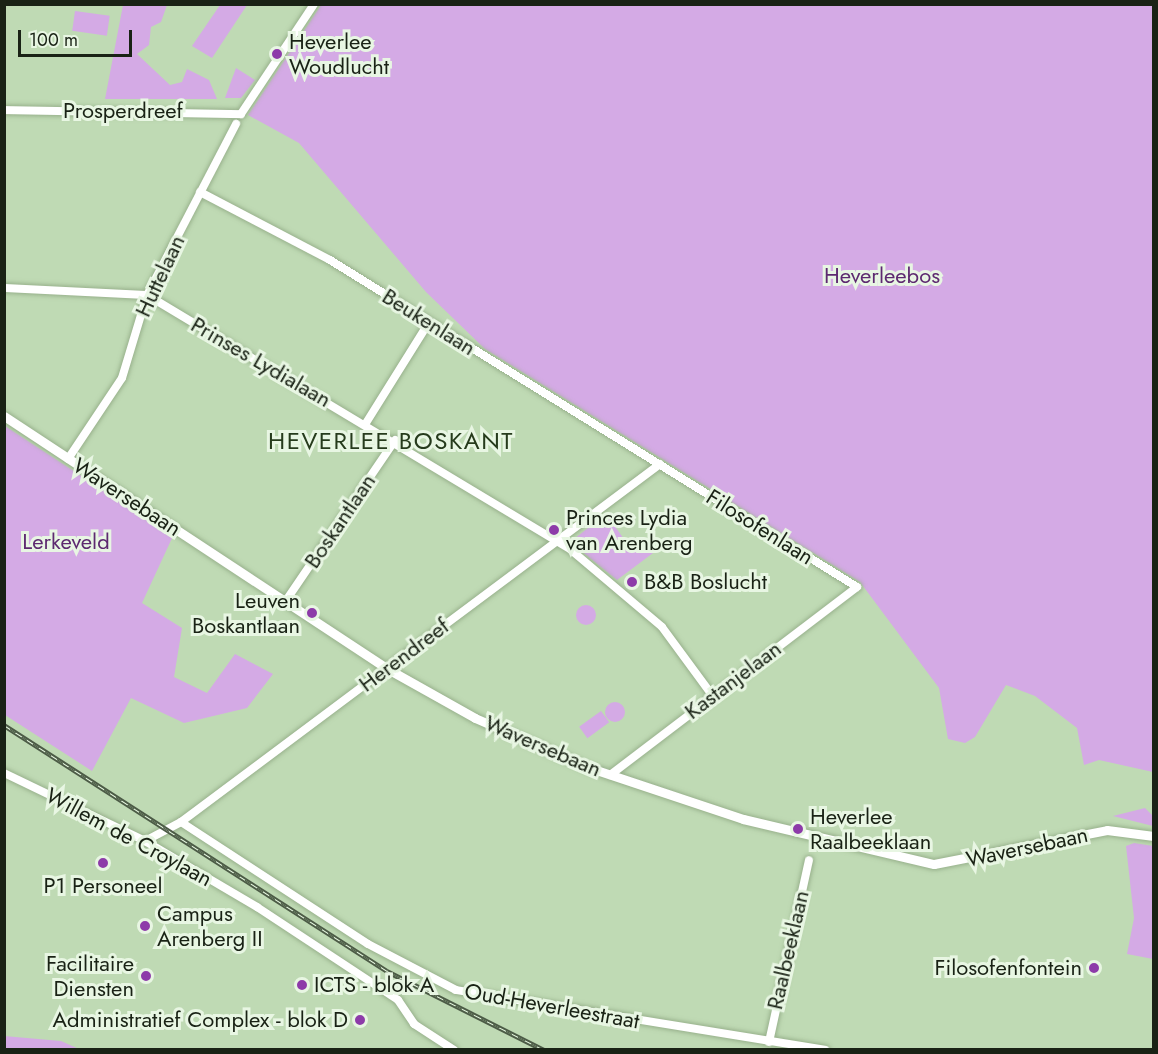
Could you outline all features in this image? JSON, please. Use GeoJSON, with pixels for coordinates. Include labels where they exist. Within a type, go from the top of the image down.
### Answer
{"type":"FeatureCollection","features":[{"type":"Feature","properties":{"kind":"street","name":"Prosperdreef"},"geometry":{"type":"LineString","coordinates":[[4,110],[241,114],[314,4]]}},
{"type":"Feature","properties":{"kind":"street","name":"Huttelaan"},"geometry":{"type":"LineString","coordinates":[[68,459],[122,378],[147,295],[236,124]]}},
{"type":"Feature","properties":{"kind":"street","name":"Beukenlaan"},"geometry":{"type":"LineString","coordinates":[[200,192],[330,260],[658,464]]}},
{"type":"Feature","properties":{"kind":"street","name":"Prinses Lydialaan"},"geometry":{"type":"LineString","coordinates":[[4,288],[147,295],[395,440],[558,542],[662,627],[712,695]]}},
{"type":"Feature","properties":{"kind":"street"},"geometry":{"type":"LineString","coordinates":[[366,423],[429,322]]}},
{"type":"Feature","properties":{"kind":"street","name":"Waversebaan"},"geometry":{"type":"LineString","coordinates":[[4,416],[386,668],[475,718],[610,775],[743,819],[934,864],[1107,830],[1154,836]]}},
{"type":"Feature","properties":{"kind":"street","name":"Boskantlaan"},"geometry":{"type":"LineString","coordinates":[[285,602],[395,440]]}},
{"type":"Feature","properties":{"kind":"street","name":"Herendreef"},"geometry":{"type":"LineString","coordinates":[[145,841],[181,822],[558,542],[658,464]]}},
{"type":"Feature","properties":{"kind":"street","name":"Filosofenlaan"},"geometry":{"type":"LineString","coordinates":[[658,464],[857,586]]}},
{"type":"Feature","properties":{"kind":"street","name":"Kastanjelaan"},"geometry":{"type":"LineString","coordinates":[[610,775],[857,586]]}},
{"type":"Feature","properties":{"kind":"street","name":"Willem de Croylaan"},"geometry":{"type":"LineString","coordinates":[[4,773],[145,841],[398,1000],[414,1024],[454,1050]]}},
{"type":"Feature","properties":{"kind":"street","name":"Oud-Heverleestraat"},"geometry":{"type":"LineString","coordinates":[[181,822],[371,946],[456,990],[825,1050]]}},
{"type":"Feature","properties":{"kind":"street","name":"Raalbeeklaan"},"geometry":{"type":"LineString","coordinates":[[769,1041],[809,860]]}},
{"type":"Feature","properties":{"kind":"green space"},"geometry":{"type":"Polygon","coordinates":[[[123,5],[167,5],[161,22],[151,27],[149,45],[137,54],[170,85],[182,82],[187,69],[209,80],[217,99],[105,99],[123,5]]]}},
{"type":"Feature","properties":{"kind":"green space"},"geometry":{"type":"Polygon","coordinates":[[[220,5],[247,5],[212,58],[192,46],[220,5]]]}},
{"type":"Feature","properties":{"kind":"green space","name":"Heverleebos"},"geometry":{"type":"Polygon","coordinates":[[[321,5],[1153,5],[1153,772],[1099,760],[1084,765],[1077,728],[1035,696],[1006,685],[975,737],[965,743],[948,739],[939,688],[860,582],[485,349],[426,292],[299,143],[248,115],[321,5]]]}},
{"type":"Feature","properties":{"kind":"green space"},"geometry":{"type":"Polygon","coordinates":[[[75,11],[110,16],[107,36],[72,31],[75,11]]]}},
{"type":"Feature","properties":{"kind":"green space"},"geometry":{"type":"Polygon","coordinates":[[[236,68],[255,80],[241,98],[225,98],[236,68]]]}},
{"type":"Feature","properties":{"kind":"green space","name":"Lerkeveld"},"geometry":{"type":"Polygon","coordinates":[[[5,426],[173,536],[142,603],[182,628],[174,677],[207,693],[235,654],[273,674],[247,708],[184,723],[131,698],[92,771],[5,715],[5,426]]]}},
{"type":"Feature","properties":{"kind":"green space"},"geometry":{"type":"Polygon","coordinates":[[[606,514],[629,546],[641,538],[653,553],[617,580],[570,542],[606,514]]]}},
{"type":"Feature","properties":{"kind":"green space"},"geometry":{"type":"Polygon","coordinates":[[[586,605],[593,608],[596,615],[593,622],[586,625],[579,622],[576,615],[579,608],[586,605]]]}},
{"type":"Feature","properties":{"kind":"green space"},"geometry":{"type":"Polygon","coordinates":[[[615,702],[622,705],[625,712],[622,719],[615,722],[608,719],[605,712],[608,705],[615,702]]]}},
{"type":"Feature","properties":{"kind":"green space"},"geometry":{"type":"Polygon","coordinates":[[[601,711],[609,722],[587,738],[579,727],[601,711]]]}},
{"type":"Feature","properties":{"kind":"green space"},"geometry":{"type":"Polygon","coordinates":[[[1145,808],[1153,816],[1153,826],[1113,816],[1145,808]]]}},
{"type":"Feature","properties":{"kind":"green space"},"geometry":{"type":"Polygon","coordinates":[[[1134,843],[1153,846],[1153,959],[1127,954],[1134,918],[1126,846],[1134,843]]]}},
{"type":"Feature","properties":{"kind":"green space"},"geometry":{"type":"Polygon","coordinates":[[[4,1036],[61,1041],[79,1049],[5,1049],[4,1036]]]}},
{"type":"Feature","properties":{"kind":"railway"},"geometry":{"type":"LineString","coordinates":[[4,725],[387,971],[544,1050]]}},
{"type":"Feature","properties":{"kind":"place","name":"Heverlee Woudlucht"},"geometry":{"type":"Point","coordinates":[277,54]}},
{"type":"Feature","properties":{"kind":"place","name":"Princes Lydia van Arenberg"},"geometry":{"type":"Point","coordinates":[554,530]}},
{"type":"Feature","properties":{"kind":"place","name":"B&B Boslucht"},"geometry":{"type":"Point","coordinates":[632,582]}},
{"type":"Feature","properties":{"kind":"place","name":"Leuven Boskantlaan"},"geometry":{"type":"Point","coordinates":[312,613]}},
{"type":"Feature","properties":{"kind":"place","name":"Heverlee Raalbeeklaan"},"geometry":{"type":"Point","coordinates":[798,829]}},
{"type":"Feature","properties":{"kind":"place","name":"P1 Personeel"},"geometry":{"type":"Point","coordinates":[103,863]}},
{"type":"Feature","properties":{"kind":"place","name":"Campus Arenberg II"},"geometry":{"type":"Point","coordinates":[145,926]}},
{"type":"Feature","properties":{"kind":"place","name":"Filosofenfontein"},"geometry":{"type":"Point","coordinates":[1094,968]}},
{"type":"Feature","properties":{"kind":"place","name":"Facilitaire Diensten"},"geometry":{"type":"Point","coordinates":[146,976]}},
{"type":"Feature","properties":{"kind":"place","name":"ICTS - blok A"},"geometry":{"type":"Point","coordinates":[302,985]}},
{"type":"Feature","properties":{"kind":"place","name":"Administratief Complex - blok D"},"geometry":{"type":"Point","coordinates":[360,1020]}},
{"type":"Feature","properties":{"kind":"district","name":"HEVERLEE BOSKANT"},"geometry":{"type":"Point","coordinates":[391,441]}}]}
